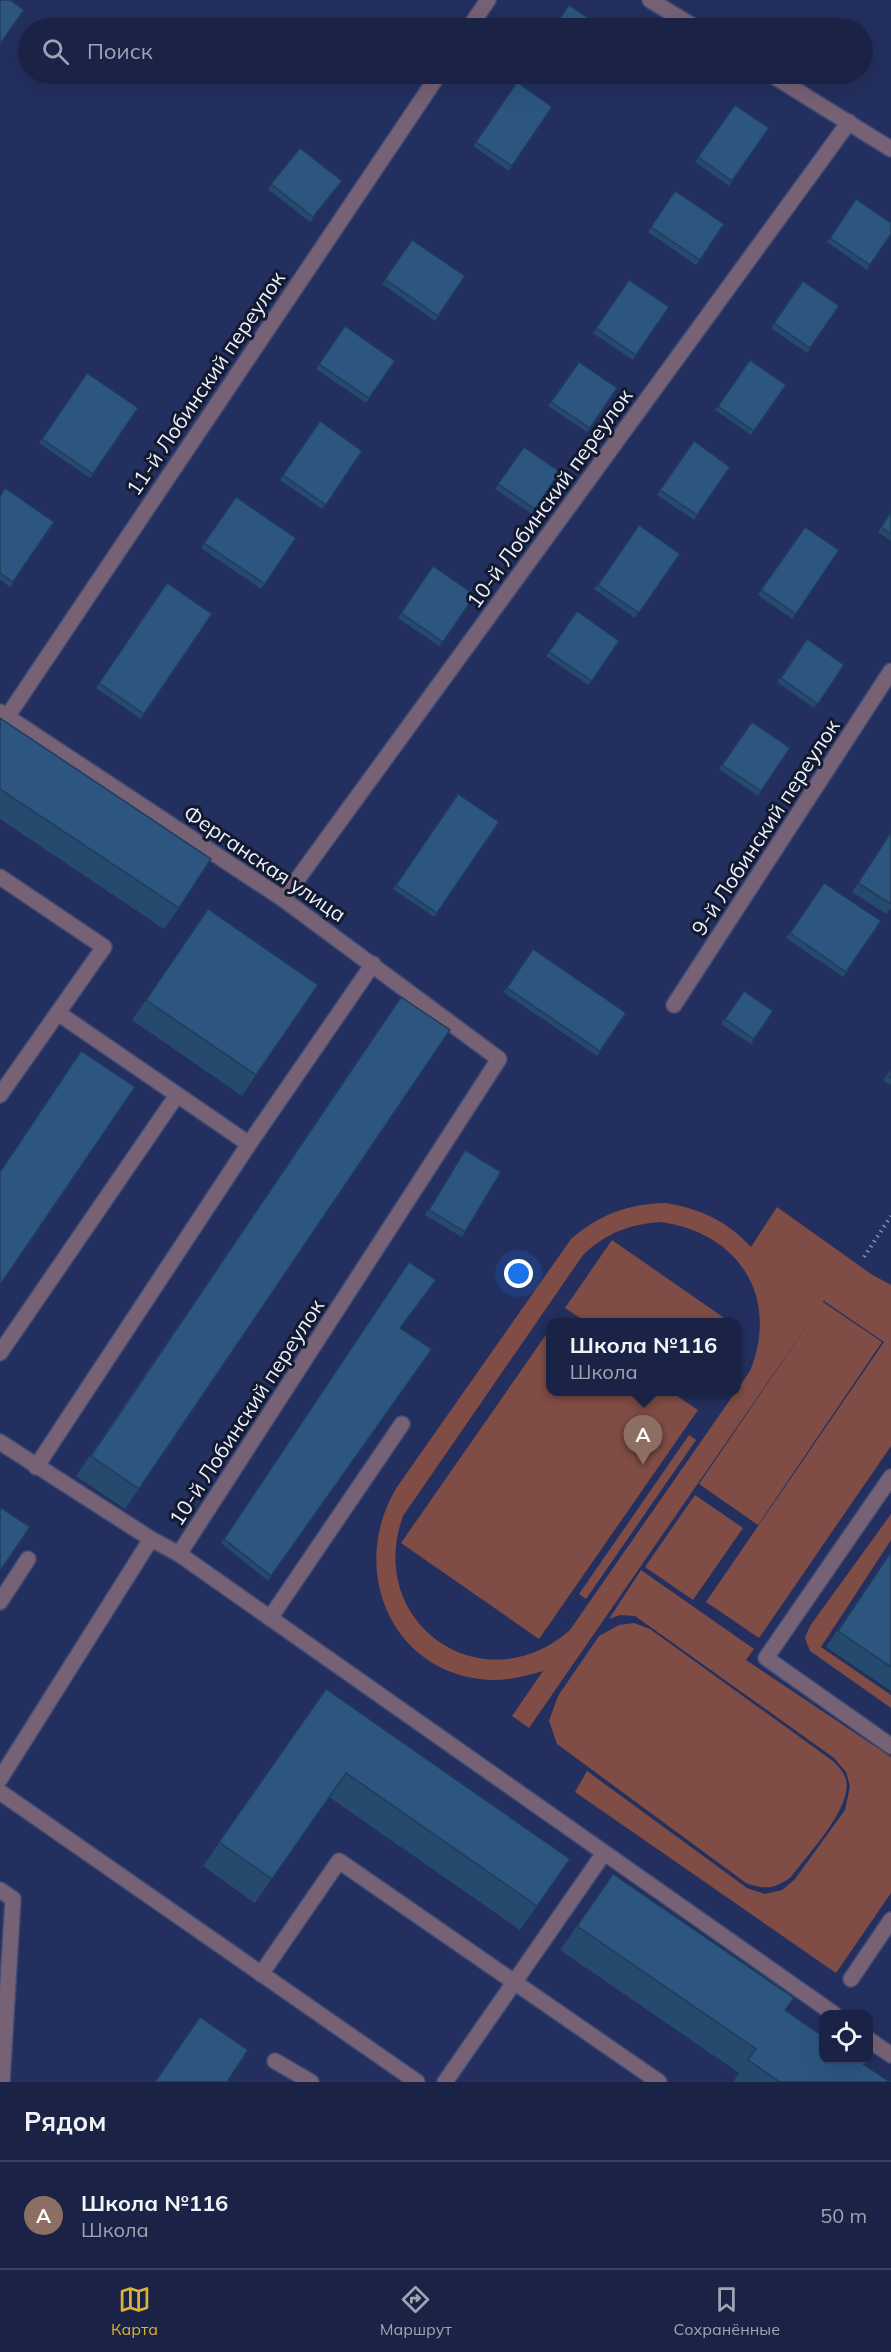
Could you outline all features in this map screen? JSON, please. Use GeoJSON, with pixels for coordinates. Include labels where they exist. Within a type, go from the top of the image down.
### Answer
{"type":"FeatureCollection","features":[{"type":"Feature","properties":{"kind":"street"},"geometry":{"type":"LineString","coordinates":[[476,18],[488,0]]}},
{"type":"Feature","properties":{"kind":"street"},"geometry":{"type":"LineString","coordinates":[[650,0],[680,18]]}},
{"type":"Feature","properties":{"kind":"street","name":"11-й Лобинский переулок"},"geometry":{"type":"LineString","coordinates":[[3,714],[432,84]]}},
{"type":"Feature","properties":{"kind":"street"},"geometry":{"type":"LineString","coordinates":[[786,84],[891,149]]}},
{"type":"Feature","properties":{"kind":"street","name":"10-й Лобинский переулок"},"geometry":{"type":"LineString","coordinates":[[284,899],[849,122]]}},
{"type":"Feature","properties":{"kind":"street","name":"9-й Лобинский переулок"},"geometry":{"type":"LineString","coordinates":[[674,1005],[891,671]]}},
{"type":"Feature","properties":{"kind":"street","name":"Ферганская улица"},"geometry":{"type":"LineString","coordinates":[[3,714],[284,899],[499,1059]]}},
{"type":"Feature","properties":{"kind":"street"},"geometry":{"type":"LineString","coordinates":[[0,877],[104,947],[0,1095]]}},
{"type":"Feature","properties":{"kind":"street"},"geometry":{"type":"LineString","coordinates":[[36,1467],[249,1144],[373,964]]}},
{"type":"Feature","properties":{"kind":"street"},"geometry":{"type":"LineString","coordinates":[[58,1013],[249,1144]]}},
{"type":"Feature","properties":{"kind":"street","name":"10-й Лобинский переулок"},"geometry":{"type":"LineString","coordinates":[[0,1779],[151,1539],[179,1554],[499,1059]]}},
{"type":"Feature","properties":{"kind":"street"},"geometry":{"type":"LineString","coordinates":[[0,1353],[177,1095]]}},
{"type":"Feature","properties":{"kind":"street"},"geometry":{"type":"LineString","coordinates":[[270,1618],[402,1424]]}},
{"type":"Feature","properties":{"kind":"street"},"geometry":{"type":"LineString","coordinates":[[0,1442],[151,1539]]}},
{"type":"Feature","properties":{"kind":"street"},"geometry":{"type":"LineString","coordinates":[[891,1477],[766,1658],[891,1746]]}},
{"type":"Feature","properties":{"kind":"street"},"geometry":{"type":"LineString","coordinates":[[179,1554],[828,2010]]}},
{"type":"Feature","properties":{"kind":"street"},"geometry":{"type":"LineString","coordinates":[[0,1602],[28,1558]]}},
{"type":"Feature","properties":{"kind":"street"},"geometry":{"type":"LineString","coordinates":[[0,1792],[417,2082]]}},
{"type":"Feature","properties":{"kind":"street"},"geometry":{"type":"LineString","coordinates":[[445,2082],[604,1853]]}},
{"type":"Feature","properties":{"kind":"street"},"geometry":{"type":"LineString","coordinates":[[261,1974],[339,1862],[659,2082]]}},
{"type":"Feature","properties":{"kind":"street"},"geometry":{"type":"LineString","coordinates":[[0,1890],[13,1899],[2,2049],[2,2082]]}},
{"type":"Feature","properties":{"kind":"street"},"geometry":{"type":"LineString","coordinates":[[851,1979],[891,1920]]}},
{"type":"Feature","properties":{"kind":"street"},"geometry":{"type":"LineString","coordinates":[[873,2042],[891,2055]]}},
{"type":"Feature","properties":{"kind":"street"},"geometry":{"type":"LineString","coordinates":[[275,2061],[310,2082]]}},
{"type":"Feature","properties":{"kind":"path"},"geometry":{"type":"LineString","coordinates":[[864,1257],[891,1216]]}},
{"type":"Feature","properties":{"kind":"shaded area"},"geometry":{"type":"Polygon","coordinates":[[[666,1203],[702,1213],[723,1223],[751,1247],[777,1207],[871,1274],[891,1285],[891,1446],[759,1638],[706,1602],[884,1342],[824,1301],[825,1298],[823,1302],[882,1342],[758,1525],[699,1484],[817,1311],[529,1728],[512,1716],[543,1671],[499,1680],[458,1674],[428,1660],[405,1639],[388,1613],[379,1583],[377,1551],[383,1518],[397,1487],[571,1239],[604,1217],[639,1206],[666,1203]],[[661,1222],[619,1231],[583,1255],[403,1516],[395,1555],[401,1590],[416,1620],[440,1642],[469,1656],[502,1659],[537,1651],[570,1630],[733,1396],[741,1396],[741,1384],[750,1371],[758,1344],[760,1318],[756,1294],[746,1273],[731,1254],[712,1240],[688,1229],[661,1222]]]}},
{"type":"Feature","properties":{"kind":"shaded area"},"geometry":{"type":"Polygon","coordinates":[[[612,1240],[724,1318],[580,1318],[565,1308],[612,1240]]]}},
{"type":"Feature","properties":{"kind":"shaded area"},"geometry":{"type":"Polygon","coordinates":[[[546,1335],[546,1396],[677,1396],[698,1410],[539,1639],[401,1543],[546,1335]]]}},
{"type":"Feature","properties":{"kind":"shaded area"},"geometry":{"type":"Polygon","coordinates":[[[689,1435],[696,1440],[586,1599],[579,1594],[689,1435]]]}},
{"type":"Feature","properties":{"kind":"shaded area"},"geometry":{"type":"Polygon","coordinates":[[[695,1495],[743,1528],[693,1600],[645,1567],[695,1495]]]}},
{"type":"Feature","properties":{"kind":"shaded area"},"geometry":{"type":"Polygon","coordinates":[[[891,1514],[891,1540],[821,1647],[891,1695],[891,1708],[810,1651],[805,1638],[810,1626],[891,1514]]]}},
{"type":"Feature","properties":{"kind":"shaded area"},"geometry":{"type":"Polygon","coordinates":[[[641,1570],[754,1649],[746,1660],[891,1757],[891,1893],[836,1973],[575,1792],[587,1771],[747,1888],[765,1894],[782,1890],[795,1879],[845,1810],[850,1786],[846,1772],[834,1758],[635,1616],[620,1615],[609,1619],[641,1570]]]}},
{"type":"Feature","properties":{"kind":"shaded area"},"geometry":{"type":"Polygon","coordinates":[[[634,1623],[650,1629],[833,1761],[843,1772],[846,1791],[836,1817],[791,1877],[785,1881],[770,1887],[759,1887],[746,1883],[557,1744],[549,1721],[558,1696],[599,1636],[619,1625],[634,1623]]]}},
{"type":"Feature","properties":{"kind":"building"},"geometry":{"type":"Polygon","coordinates":[[[0,0],[10,0],[24,10],[0,44],[0,0]]]}},
{"type":"Feature","properties":{"kind":"building"},"geometry":{"type":"Polygon","coordinates":[[[569,5],[589,18],[560,18],[569,5]]]}},
{"type":"Feature","properties":{"kind":"building"},"geometry":{"type":"Polygon","coordinates":[[[516,84],[520,84],[552,107],[512,166],[476,142],[516,84]]]}},
{"type":"Feature","properties":{"kind":"building"},"geometry":{"type":"Polygon","coordinates":[[[735,105],[769,128],[732,181],[698,157],[735,105]]]}},
{"type":"Feature","properties":{"kind":"building"},"geometry":{"type":"Polygon","coordinates":[[[300,148],[342,181],[313,217],[271,184],[300,148]]]}},
{"type":"Feature","properties":{"kind":"building"},"geometry":{"type":"Polygon","coordinates":[[[675,191],[724,224],[700,260],[651,227],[675,191]]]}},
{"type":"Feature","properties":{"kind":"building"},"geometry":{"type":"Polygon","coordinates":[[[856,199],[891,223],[891,234],[870,265],[830,238],[856,199]]]}},
{"type":"Feature","properties":{"kind":"building"},"geometry":{"type":"Polygon","coordinates":[[[412,240],[465,276],[438,316],[385,279],[412,240]]]}},
{"type":"Feature","properties":{"kind":"building"},"geometry":{"type":"Polygon","coordinates":[[[629,280],[669,307],[636,355],[596,328],[629,280]]]}},
{"type":"Feature","properties":{"kind":"building"},"geometry":{"type":"Polygon","coordinates":[[[803,281],[839,306],[810,348],[774,323],[803,281]]]}},
{"type":"Feature","properties":{"kind":"building"},"geometry":{"type":"Polygon","coordinates":[[[345,326],[395,361],[369,398],[319,364],[345,326]]]}},
{"type":"Feature","properties":{"kind":"building"},"geometry":{"type":"Polygon","coordinates":[[[750,360],[786,385],[754,431],[718,406],[750,360]]]}},
{"type":"Feature","properties":{"kind":"building"},"geometry":{"type":"Polygon","coordinates":[[[579,362],[617,388],[590,428],[551,402],[579,362]]]}},
{"type":"Feature","properties":{"kind":"building"},"geometry":{"type":"Polygon","coordinates":[[[87,373],[138,408],[93,474],[42,439],[87,373]]]}},
{"type":"Feature","properties":{"kind":"building"},"geometry":{"type":"Polygon","coordinates":[[[320,421],[362,451],[326,505],[283,475],[320,421]]]}},
{"type":"Feature","properties":{"kind":"building"},"geometry":{"type":"Polygon","coordinates":[[[694,441],[730,467],[697,515],[660,490],[694,441]]]}},
{"type":"Feature","properties":{"kind":"building"},"geometry":{"type":"Polygon","coordinates":[[[524,447],[560,472],[535,509],[498,484],[524,447]]]}},
{"type":"Feature","properties":{"kind":"building"},"geometry":{"type":"Polygon","coordinates":[[[5,488],[54,522],[13,582],[0,573],[0,496],[5,488]]]}},
{"type":"Feature","properties":{"kind":"building"},"geometry":{"type":"Polygon","coordinates":[[[236,497],[296,538],[265,584],[204,543],[236,497]]]}},
{"type":"Feature","properties":{"kind":"building"},"geometry":{"type":"Polygon","coordinates":[[[891,512],[891,534],[881,527],[891,512]]]}},
{"type":"Feature","properties":{"kind":"building"},"geometry":{"type":"Polygon","coordinates":[[[639,525],[680,554],[639,613],[598,585],[639,525]]]}},
{"type":"Feature","properties":{"kind":"building"},"geometry":{"type":"Polygon","coordinates":[[[805,527],[839,550],[796,614],[761,590],[805,527]]]}},
{"type":"Feature","properties":{"kind":"building"},"geometry":{"type":"Polygon","coordinates":[[[433,566],[475,595],[443,642],[401,613],[433,566]]]}},
{"type":"Feature","properties":{"kind":"building"},"geometry":{"type":"Polygon","coordinates":[[[167,583],[212,614],[144,714],[99,683],[167,583]]]}},
{"type":"Feature","properties":{"kind":"building"},"geometry":{"type":"Polygon","coordinates":[[[577,611],[619,641],[592,681],[549,652],[577,611]]]}},
{"type":"Feature","properties":{"kind":"building"},"geometry":{"type":"Polygon","coordinates":[[[807,639],[844,665],[818,704],[781,678],[807,639]]]}},
{"type":"Feature","properties":{"kind":"building"},"geometry":{"type":"Polygon","coordinates":[[[0,718],[211,859],[179,908],[0,789],[0,718]]]}},
{"type":"Feature","properties":{"kind":"building"},"geometry":{"type":"Polygon","coordinates":[[[752,722],[790,748],[761,791],[722,765],[752,722]]]}},
{"type":"Feature","properties":{"kind":"building"},"geometry":{"type":"Polygon","coordinates":[[[458,794],[499,822],[437,913],[396,885],[458,794]]]}},
{"type":"Feature","properties":{"kind":"building"},"geometry":{"type":"Polygon","coordinates":[[[891,832],[891,904],[858,883],[891,832]]]}},
{"type":"Feature","properties":{"kind":"building"},"geometry":{"type":"Polygon","coordinates":[[[824,883],[881,921],[846,972],[790,933],[824,883]]]}},
{"type":"Feature","properties":{"kind":"building"},"geometry":{"type":"Polygon","coordinates":[[[208,909],[318,985],[256,1075],[146,1000],[208,909]]]}},
{"type":"Feature","properties":{"kind":"building"},"geometry":{"type":"Polygon","coordinates":[[[533,949],[626,1013],[600,1051],[507,988],[533,949]]]}},
{"type":"Feature","properties":{"kind":"building"},"geometry":{"type":"Polygon","coordinates":[[[744,991],[773,1011],[754,1039],[725,1019],[744,991]]]}},
{"type":"Feature","properties":{"kind":"building"},"geometry":{"type":"Polygon","coordinates":[[[401,997],[450,1030],[139,1489],[91,1456],[401,997]]]}},
{"type":"Feature","properties":{"kind":"building"},"geometry":{"type":"Polygon","coordinates":[[[81,1051],[135,1087],[0,1285],[0,1172],[81,1051]]]}},
{"type":"Feature","properties":{"kind":"building"},"geometry":{"type":"Polygon","coordinates":[[[465,1150],[501,1172],[465,1232],[429,1210],[465,1150]]]}},
{"type":"Feature","properties":{"kind":"building"},"geometry":{"type":"Polygon","coordinates":[[[409,1262],[436,1280],[400,1328],[432,1349],[271,1576],[224,1539],[409,1262]]]}},
{"type":"Feature","properties":{"kind":"building"},"geometry":{"type":"Polygon","coordinates":[[[0,1507],[30,1527],[0,1571],[0,1507]]]}},
{"type":"Feature","properties":{"kind":"building"},"geometry":{"type":"Polygon","coordinates":[[[891,1552],[891,1667],[838,1631],[891,1552]]]}},
{"type":"Feature","properties":{"kind":"building"},"geometry":{"type":"Polygon","coordinates":[[[326,1689],[570,1859],[537,1906],[346,1773],[272,1879],[219,1842],[326,1689]]]}},
{"type":"Feature","properties":{"kind":"building"},"geometry":{"type":"Polygon","coordinates":[[[613,1874],[794,1998],[785,2010],[819,2034],[819,2064],[863,2064],[890,2082],[780,2082],[748,2060],[756,2049],[577,1926],[613,1874]]]}},
{"type":"Feature","properties":{"kind":"building"},"geometry":{"type":"Polygon","coordinates":[[[200,2017],[248,2050],[227,2082],[155,2082],[200,2017]]]}},
{"type":"Feature","properties":{"kind":"place","name":"Школа №116"},"geometry":{"type":"Point","coordinates":[643,1465]}}]}
